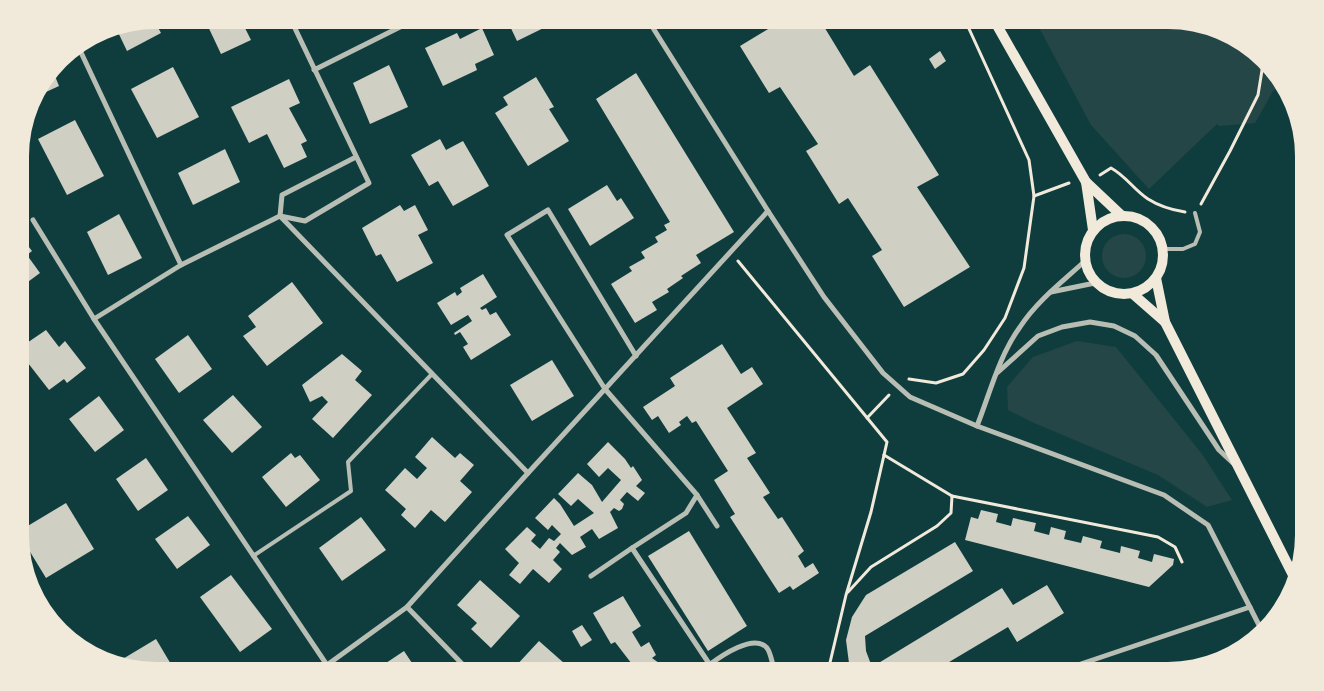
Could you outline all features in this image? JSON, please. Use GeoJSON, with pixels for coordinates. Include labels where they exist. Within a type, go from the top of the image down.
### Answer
{"type":"FeatureCollection","features":[{"type":"Feature","properties":{"kind":"main road"},"geometry":{"type":"LineString","coordinates":[[999,29],[1086,182],[1122,216]]}},
{"type":"Feature","properties":{"kind":"main road"},"geometry":{"type":"LineString","coordinates":[[1086,182],[1093,230]]}},
{"type":"Feature","properties":{"kind":"main road"},"geometry":{"type":"LineString","coordinates":[[1115,216],[1122,216],[1140,219],[1151,227],[1159,237],[1163,249],[1163,262],[1156,278],[1150,285],[1139,292],[1126,295],[1113,294],[1101,288],[1086,267],[1084,254],[1087,241],[1093,230],[1115,216]]}},
{"type":"Feature","properties":{"kind":"main road"},"geometry":{"type":"LineString","coordinates":[[1156,278],[1165,322],[1290,570]]}},
{"type":"Feature","properties":{"kind":"main road"},"geometry":{"type":"LineString","coordinates":[[1133,294],[1165,322]]}},
{"type":"Feature","properties":{"kind":"street"},"geometry":{"type":"LineString","coordinates":[[94,319],[181,265],[280,216],[305,222],[369,183],[295,29]]}},
{"type":"Feature","properties":{"kind":"street"},"geometry":{"type":"LineString","coordinates":[[314,70],[396,29]]}},
{"type":"Feature","properties":{"kind":"street"},"geometry":{"type":"LineString","coordinates":[[654,29],[824,297],[883,373],[910,397],[977,426],[1164,495],[1208,526],[1259,624]]}},
{"type":"Feature","properties":{"kind":"street"},"geometry":{"type":"LineString","coordinates":[[81,53],[181,265]]}},
{"type":"Feature","properties":{"kind":"street"},"geometry":{"type":"LineString","coordinates":[[356,158],[282,195],[280,216],[528,473]]}},
{"type":"Feature","properties":{"kind":"street"},"geometry":{"type":"LineString","coordinates":[[636,356],[548,210],[507,235],[605,389],[697,495],[716,526]]}},
{"type":"Feature","properties":{"kind":"street"},"geometry":{"type":"LineString","coordinates":[[332,662],[407,607],[768,211]]}},
{"type":"Feature","properties":{"kind":"street"},"geometry":{"type":"LineString","coordinates":[[33,220],[94,319],[324,662]]}},
{"type":"Feature","properties":{"kind":"street"},"geometry":{"type":"LineString","coordinates":[[977,426],[1004,354],[1019,328],[1034,308],[1085,261]]}},
{"type":"Feature","properties":{"kind":"street"},"geometry":{"type":"LineString","coordinates":[[1051,293],[1096,283]]}},
{"type":"Feature","properties":{"kind":"street"},"geometry":{"type":"LineString","coordinates":[[997,373],[1038,336],[1062,327],[1090,322],[1114,326],[1135,336],[1156,356],[1219,450],[1241,471]]}},
{"type":"Feature","properties":{"kind":"street"},"geometry":{"type":"LineString","coordinates":[[591,576],[686,513],[697,495]]}},
{"type":"Feature","properties":{"kind":"street"},"geometry":{"type":"LineString","coordinates":[[632,548],[707,662]]}},
{"type":"Feature","properties":{"kind":"street"},"geometry":{"type":"LineString","coordinates":[[407,607],[460,662]]}},
{"type":"Feature","properties":{"kind":"street"},"geometry":{"type":"LineString","coordinates":[[1087,662],[1250,607]]}},
{"type":"Feature","properties":{"kind":"street"},"geometry":{"type":"LineString","coordinates":[[713,662],[726,652],[751,643],[760,644],[767,648],[772,662]]}},
{"type":"Feature","properties":{"kind":"lane"},"geometry":{"type":"LineString","coordinates":[[1163,249],[1183,249],[1195,244],[1200,232],[1195,213]]}},
{"type":"Feature","properties":{"kind":"lane"},"geometry":{"type":"LineString","coordinates":[[253,556],[351,491],[348,462],[432,374]]}},
{"type":"Feature","properties":{"kind":"path"},"geometry":{"type":"LineString","coordinates":[[867,418],[906,379],[936,383],[963,374],[984,350],[1005,318],[1024,268],[1034,196],[1030,160],[969,29]]}},
{"type":"Feature","properties":{"kind":"path"},"geometry":{"type":"LineString","coordinates":[[1171,210],[1195,213],[1230,151],[1258,95],[1262,70]]}},
{"type":"Feature","properties":{"kind":"path"},"geometry":{"type":"LineString","coordinates":[[731,252],[887,442],[871,512],[846,595],[830,662]]}},
{"type":"Feature","properties":{"kind":"path"},"geometry":{"type":"LineString","coordinates":[[884,454],[952,496],[1158,537],[1175,547],[1182,562]]}},
{"type":"Feature","properties":{"kind":"path"},"geometry":{"type":"LineString","coordinates":[[846,595],[871,566],[937,526],[951,513],[952,496]]}},
{"type":"Feature","properties":{"kind":"shaded area"},"geometry":{"type":"Polygon","coordinates":[[[1040,29],[1169,29],[1209,35],[1239,50],[1252,60],[1269,78],[1276,89],[1273,91],[1255,123],[1219,126],[1217,124],[1149,189],[1091,125],[1040,29]]]}},
{"type":"Feature","properties":{"kind":"shaded area"},"geometry":{"type":"Polygon","coordinates":[[[1128,234],[1140,240],[1145,247],[1145,265],[1140,272],[1133,277],[1120,278],[1112,275],[1105,268],[1102,252],[1105,244],[1112,237],[1128,234]]]}},
{"type":"Feature","properties":{"kind":"shaded area"},"geometry":{"type":"Polygon","coordinates":[[[1077,341],[1116,347],[1202,454],[1232,500],[1207,507],[1158,475],[1034,423],[1008,410],[1007,387],[1033,357],[1077,341]]]}},
{"type":"Feature","properties":{"kind":"building"},"geometry":{"type":"Polygon","coordinates":[[[159,29],[161,33],[127,51],[119,34],[131,31],[159,29]]]}},
{"type":"Feature","properties":{"kind":"building"},"geometry":{"type":"Polygon","coordinates":[[[209,29],[246,29],[251,40],[221,54],[209,29]]]}},
{"type":"Feature","properties":{"kind":"building"},"geometry":{"type":"Polygon","coordinates":[[[482,29],[494,55],[475,64],[477,70],[443,86],[425,48],[457,33],[460,39],[482,29]]]}},
{"type":"Feature","properties":{"kind":"building"},"geometry":{"type":"Polygon","coordinates":[[[511,29],[542,29],[517,41],[511,29]]]}},
{"type":"Feature","properties":{"kind":"building"},"geometry":{"type":"Polygon","coordinates":[[[768,29],[825,29],[854,76],[870,65],[939,175],[917,187],[970,267],[904,307],[872,256],[882,250],[848,198],[839,204],[806,151],[818,144],[780,87],[769,93],[740,46],[768,29]]]}},
{"type":"Feature","properties":{"kind":"building"},"geometry":{"type":"Polygon","coordinates":[[[940,51],[946,61],[935,69],[929,59],[940,51]]]}},
{"type":"Feature","properties":{"kind":"building"},"geometry":{"type":"Polygon","coordinates":[[[389,65],[408,107],[370,124],[353,83],[389,65]]]}},
{"type":"Feature","properties":{"kind":"building"},"geometry":{"type":"Polygon","coordinates":[[[173,67],[199,117],[157,138],[131,89],[173,67]]]}},
{"type":"Feature","properties":{"kind":"building"},"geometry":{"type":"Polygon","coordinates":[[[636,73],[734,232],[696,255],[701,263],[681,276],[683,278],[667,289],[669,292],[652,302],[657,310],[635,323],[611,284],[632,271],[629,267],[645,258],[641,252],[658,242],[655,237],[667,230],[664,225],[670,222],[596,99],[636,73]]]}},
{"type":"Feature","properties":{"kind":"building"},"geometry":{"type":"Polygon","coordinates":[[[536,77],[554,107],[549,109],[569,141],[528,166],[495,113],[508,105],[503,97],[536,77]]]}},
{"type":"Feature","properties":{"kind":"building"},"geometry":{"type":"Polygon","coordinates":[[[56,78],[59,86],[46,92],[56,78]]]}},
{"type":"Feature","properties":{"kind":"building"},"geometry":{"type":"Polygon","coordinates":[[[289,79],[300,103],[289,108],[307,141],[301,144],[307,157],[284,168],[267,134],[249,143],[231,107],[289,79]]]}},
{"type":"Feature","properties":{"kind":"building"},"geometry":{"type":"Polygon","coordinates":[[[75,120],[104,176],[67,195],[38,139],[75,120]]]}},
{"type":"Feature","properties":{"kind":"building"},"geometry":{"type":"Polygon","coordinates":[[[440,139],[446,150],[463,141],[489,186],[453,206],[438,181],[429,186],[411,155],[440,139]]]}},
{"type":"Feature","properties":{"kind":"building"},"geometry":{"type":"Polygon","coordinates":[[[225,149],[240,182],[193,205],[178,173],[225,149]]]}},
{"type":"Feature","properties":{"kind":"building"},"geometry":{"type":"Polygon","coordinates":[[[607,185],[617,201],[621,198],[634,218],[590,246],[568,209],[607,185]]]}},
{"type":"Feature","properties":{"kind":"building"},"geometry":{"type":"Polygon","coordinates":[[[400,205],[404,211],[415,205],[428,230],[418,235],[433,263],[397,282],[381,254],[376,256],[362,228],[400,205]]]}},
{"type":"Feature","properties":{"kind":"building"},"geometry":{"type":"Polygon","coordinates":[[[119,214],[142,258],[108,275],[87,232],[119,214]]]}},
{"type":"Feature","properties":{"kind":"building"},"geometry":{"type":"Polygon","coordinates":[[[29,258],[40,273],[29,281],[29,258]]]}},
{"type":"Feature","properties":{"kind":"building"},"geometry":{"type":"Polygon","coordinates":[[[483,274],[497,297],[480,308],[482,310],[486,308],[490,315],[496,312],[511,335],[471,360],[463,347],[468,344],[460,332],[455,335],[454,333],[472,321],[468,315],[451,325],[437,303],[455,292],[457,296],[462,292],[460,288],[483,274]]]}},
{"type":"Feature","properties":{"kind":"building"},"geometry":{"type":"Polygon","coordinates":[[[292,282],[323,323],[267,366],[243,336],[256,327],[248,316],[292,282]]]}},
{"type":"Feature","properties":{"kind":"building"},"geometry":{"type":"Polygon","coordinates":[[[46,330],[59,347],[65,341],[86,368],[67,383],[64,379],[49,390],[29,364],[29,342],[46,330]]]}},
{"type":"Feature","properties":{"kind":"building"},"geometry":{"type":"Polygon","coordinates":[[[188,335],[212,369],[179,393],[155,359],[188,335]]]}},
{"type":"Feature","properties":{"kind":"building"},"geometry":{"type":"Polygon","coordinates":[[[722,344],[741,374],[752,367],[763,384],[727,408],[756,453],[747,458],[770,493],[763,497],[778,519],[782,517],[804,551],[798,556],[805,568],[813,563],[819,573],[793,590],[790,586],[779,593],[730,517],[735,514],[714,480],[728,471],[696,421],[692,423],[687,416],[679,422],[681,425],[669,433],[658,416],[652,420],[643,407],[675,386],[670,378],[722,344]]]}},
{"type":"Feature","properties":{"kind":"building"},"geometry":{"type":"Polygon","coordinates":[[[342,354],[362,371],[355,380],[372,395],[333,438],[312,419],[328,402],[322,396],[310,402],[302,385],[342,354]]]}},
{"type":"Feature","properties":{"kind":"building"},"geometry":{"type":"Polygon","coordinates":[[[552,360],[574,396],[532,421],[510,385],[552,360]]]}},
{"type":"Feature","properties":{"kind":"building"},"geometry":{"type":"Polygon","coordinates":[[[233,395],[262,427],[232,453],[203,420],[233,395]]]}},
{"type":"Feature","properties":{"kind":"building"},"geometry":{"type":"Polygon","coordinates":[[[99,396],[124,430],[95,452],[69,419],[99,396]]]}},
{"type":"Feature","properties":{"kind":"building"},"geometry":{"type":"Polygon","coordinates":[[[432,437],[455,458],[460,453],[474,465],[460,481],[472,492],[445,522],[431,510],[415,528],[401,515],[406,509],[385,490],[405,468],[417,479],[427,468],[415,457],[432,437]]]}},
{"type":"Feature","properties":{"kind":"building"},"geometry":{"type":"Polygon","coordinates":[[[608,442],[631,468],[633,466],[642,480],[636,486],[645,493],[638,501],[627,492],[620,500],[624,504],[622,509],[619,511],[614,508],[610,512],[618,528],[599,539],[592,529],[580,537],[586,547],[572,555],[560,543],[556,548],[560,552],[553,560],[562,569],[549,583],[533,569],[520,584],[509,575],[519,563],[505,549],[527,527],[536,535],[531,541],[540,549],[549,538],[554,541],[561,534],[552,525],[548,530],[535,518],[554,498],[574,526],[594,513],[578,499],[571,506],[558,494],[578,473],[592,485],[602,502],[621,480],[608,468],[599,477],[587,464],[608,442]]]}},
{"type":"Feature","properties":{"kind":"building"},"geometry":{"type":"Polygon","coordinates":[[[291,453],[295,458],[300,455],[320,480],[286,507],[262,477],[291,453]]]}},
{"type":"Feature","properties":{"kind":"building"},"geometry":{"type":"Polygon","coordinates":[[[146,458],[168,490],[138,511],[116,479],[146,458]]]}},
{"type":"Feature","properties":{"kind":"building"},"geometry":{"type":"Polygon","coordinates":[[[66,503],[94,549],[46,578],[30,552],[29,525],[66,503]]]}},
{"type":"Feature","properties":{"kind":"building"},"geometry":{"type":"Polygon","coordinates":[[[981,510],[998,514],[996,522],[1011,526],[1013,518],[1036,523],[1034,531],[1049,535],[1051,527],[1066,531],[1064,539],[1081,543],[1083,536],[1102,541],[1100,548],[1120,553],[1121,546],[1140,551],[1138,558],[1152,562],[1154,554],[1174,559],[1173,565],[1149,587],[965,540],[971,517],[978,519],[981,510]]]}},
{"type":"Feature","properties":{"kind":"building"},"geometry":{"type":"Polygon","coordinates":[[[188,516],[210,545],[177,569],[155,539],[188,516]]]}},
{"type":"Feature","properties":{"kind":"building"},"geometry":{"type":"Polygon","coordinates":[[[361,517],[386,550],[342,581],[319,548],[361,517]]]}},
{"type":"Feature","properties":{"kind":"building"},"geometry":{"type":"Polygon","coordinates":[[[689,531],[747,626],[708,651],[648,556],[689,531]]]}},
{"type":"Feature","properties":{"kind":"building"},"geometry":{"type":"Polygon","coordinates":[[[955,542],[973,571],[865,636],[866,651],[870,662],[849,662],[846,640],[852,617],[866,595],[955,542]]]}},
{"type":"Feature","properties":{"kind":"building"},"geometry":{"type":"Polygon","coordinates":[[[231,575],[272,629],[240,652],[200,597],[231,575]]]}},
{"type":"Feature","properties":{"kind":"building"},"geometry":{"type":"Polygon","coordinates":[[[480,580],[520,616],[491,648],[471,629],[477,623],[457,605],[480,580]]]}},
{"type":"Feature","properties":{"kind":"building"},"geometry":{"type":"Polygon","coordinates":[[[1047,585],[1064,613],[1017,642],[1008,627],[949,662],[880,662],[1002,588],[1013,605],[1047,585]]]}},
{"type":"Feature","properties":{"kind":"building"},"geometry":{"type":"Polygon","coordinates":[[[623,596],[641,626],[632,632],[641,647],[649,642],[656,655],[652,658],[658,662],[630,662],[615,642],[611,644],[593,613],[623,596]]]}},
{"type":"Feature","properties":{"kind":"building"},"geometry":{"type":"Polygon","coordinates":[[[582,625],[592,640],[581,647],[572,631],[582,625]]]}},
{"type":"Feature","properties":{"kind":"building"},"geometry":{"type":"Polygon","coordinates":[[[156,639],[170,662],[139,661],[124,658],[156,639]]]}},
{"type":"Feature","properties":{"kind":"building"},"geometry":{"type":"Polygon","coordinates":[[[539,641],[563,662],[520,662],[539,641]]]}},
{"type":"Feature","properties":{"kind":"building"},"geometry":{"type":"Polygon","coordinates":[[[404,651],[411,662],[388,662],[404,651]]]}}]}
